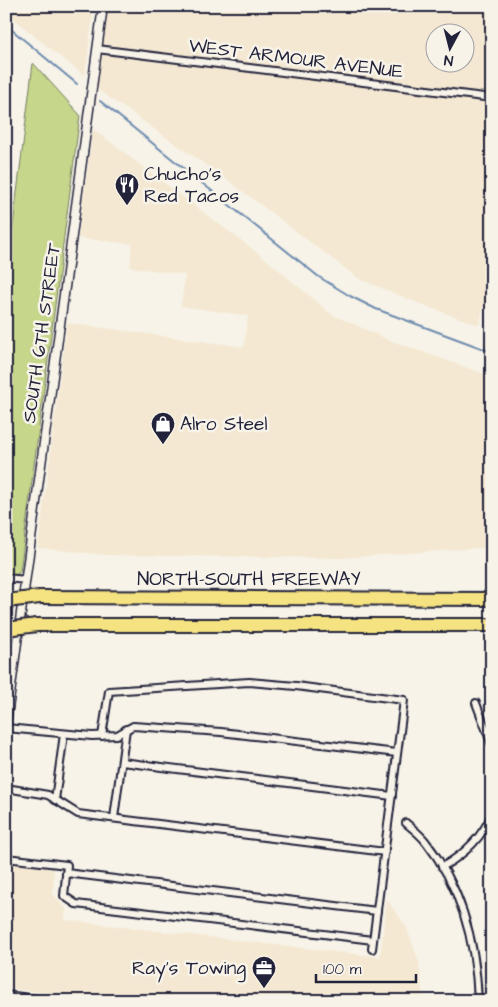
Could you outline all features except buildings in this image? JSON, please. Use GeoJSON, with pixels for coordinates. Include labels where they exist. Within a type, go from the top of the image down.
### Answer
{"type":"FeatureCollection","features":[{"type":"Feature","properties":{"kind":"highway","name":"NORTH-SOUTH FREEWAY"},"geometry":{"type":"LineString","coordinates":[[6,601],[40,597],[492,599]]}},
{"type":"Feature","properties":{"kind":"highway"},"geometry":{"type":"LineString","coordinates":[[6,629],[37,625],[492,625]]}},
{"type":"Feature","properties":{"kind":"street","name":"SOUTH 6TH STREET"},"geometry":{"type":"LineString","coordinates":[[6,726],[103,6]]}},
{"type":"Feature","properties":{"kind":"street","name":"WEST ARMOUR AVENUE"},"geometry":{"type":"LineString","coordinates":[[97,49],[492,98]]}},
{"type":"Feature","properties":{"kind":"street"},"geometry":{"type":"LineString","coordinates":[[6,578],[26,580]]}},
{"type":"Feature","properties":{"kind":"street"},"geometry":{"type":"LineString","coordinates":[[102,736],[109,691],[249,682],[404,700],[372,949]]}},
{"type":"Feature","properties":{"kind":"street"},"geometry":{"type":"LineString","coordinates":[[476,703],[492,745]]}},
{"type":"Feature","properties":{"kind":"street"},"geometry":{"type":"LineString","coordinates":[[6,726],[64,734],[102,736],[117,734],[133,726],[221,732],[398,753]]}},
{"type":"Feature","properties":{"kind":"street"},"geometry":{"type":"LineString","coordinates":[[114,818],[126,729]]}},
{"type":"Feature","properties":{"kind":"street"},"geometry":{"type":"LineString","coordinates":[[55,800],[64,734]]}},
{"type":"Feature","properties":{"kind":"street"},"geometry":{"type":"LineString","coordinates":[[122,762],[392,796]]}},
{"type":"Feature","properties":{"kind":"street"},"geometry":{"type":"LineString","coordinates":[[6,788],[48,795],[78,814],[385,852]]}},
{"type":"Feature","properties":{"kind":"street"},"geometry":{"type":"LineString","coordinates":[[442,867],[458,859],[474,844],[488,824],[492,814]]}},
{"type":"Feature","properties":{"kind":"street"},"geometry":{"type":"LineString","coordinates":[[406,823],[426,841],[458,898],[471,937],[477,974],[478,1001]]}},
{"type":"Feature","properties":{"kind":"street"},"geometry":{"type":"LineString","coordinates":[[6,858],[66,865],[64,896],[76,904],[373,940]]}},
{"type":"Feature","properties":{"kind":"street"},"geometry":{"type":"LineString","coordinates":[[66,872],[377,911]]}},
{"type":"Feature","properties":{"kind":"street"},"geometry":{"type":"LineString","coordinates":[[6,995],[54,1001]]}},
{"type":"Feature","properties":{"kind":"shaded area"},"geometry":{"type":"Polygon","coordinates":[[[6,6],[94,6],[85,76],[6,12],[6,6]]]}},
{"type":"Feature","properties":{"kind":"shaded area"},"geometry":{"type":"Polygon","coordinates":[[[108,6],[492,6],[492,305],[484,305],[479,325],[359,279],[233,184],[97,89],[108,6]]]}},
{"type":"Feature","properties":{"kind":"shaded area"},"geometry":{"type":"Polygon","coordinates":[[[93,129],[267,260],[331,314],[389,340],[482,373],[492,379],[492,547],[341,558],[106,555],[38,548],[67,323],[244,347],[248,316],[181,306],[185,275],[130,267],[132,244],[78,238],[93,129]]]}},
{"type":"Feature","properties":{"kind":"shaded area"},"geometry":{"type":"Polygon","coordinates":[[[6,862],[54,869],[53,894],[66,909],[65,920],[380,957],[387,900],[406,926],[419,962],[423,997],[377,996],[376,1001],[113,1001],[6,988],[6,862]]]}},
{"type":"Feature","properties":{"kind":"green space"},"geometry":{"type":"Polygon","coordinates":[[[33,63],[80,115],[20,572],[16,575],[6,574],[6,282],[33,63]]]}},
{"type":"Feature","properties":{"kind":"waterway"},"geometry":{"type":"LineString","coordinates":[[6,25],[77,84]]}},
{"type":"Feature","properties":{"kind":"waterway"},"geometry":{"type":"LineString","coordinates":[[100,101],[319,277],[376,309],[492,352]]}},
{"type":"Feature","properties":{"kind":"place","name":"Chucho's Red Tacos"},"geometry":{"type":"Point","coordinates":[127,206]}},
{"type":"Feature","properties":{"kind":"place","name":"Alro Steel"},"geometry":{"type":"Point","coordinates":[163,445]}},
{"type":"Feature","properties":{"kind":"place","name":"Ray's Towing"},"geometry":{"type":"Point","coordinates":[264,989]}}]}
